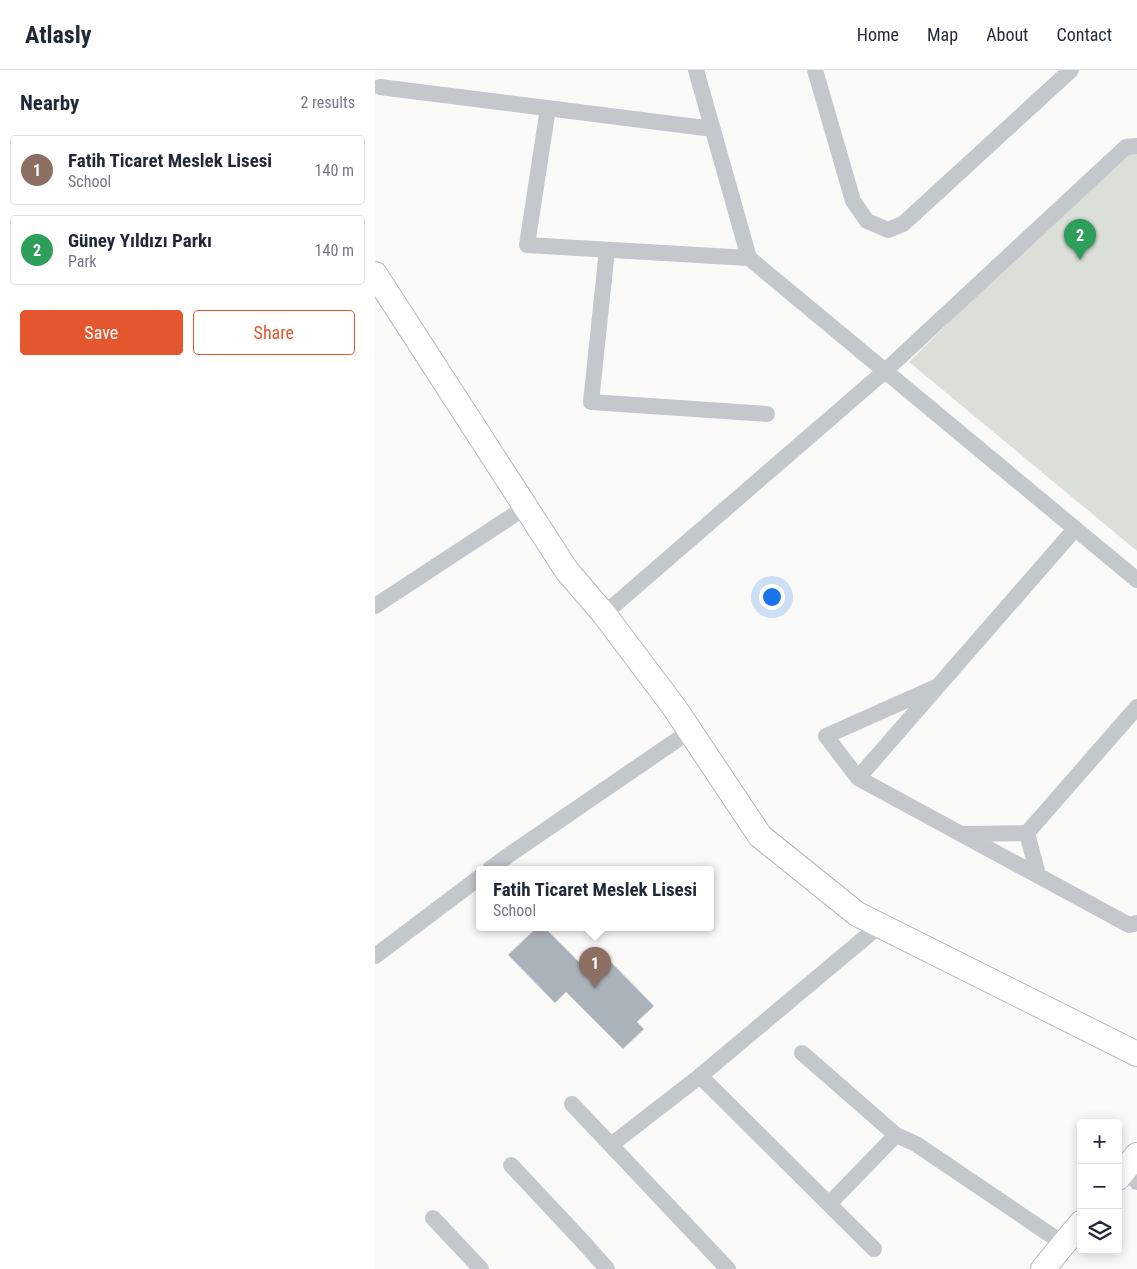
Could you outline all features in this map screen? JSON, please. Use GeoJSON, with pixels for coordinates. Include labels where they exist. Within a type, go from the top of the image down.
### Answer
{"type":"FeatureCollection","features":[{"type":"Feature","properties":{"kind":"main road"},"geometry":{"type":"LineString","coordinates":[[375,274],[567,570],[604,614],[674,707],[760,836],[857,914],[1137,1054]]}},
{"type":"Feature","properties":{"kind":"main road"},"geometry":{"type":"LineString","coordinates":[[1043,1269],[1077,1229]]}},
{"type":"Feature","properties":{"kind":"street"},"geometry":{"type":"LineString","coordinates":[[696,70],[749,258],[1137,580]]}},
{"type":"Feature","properties":{"kind":"street"},"geometry":{"type":"LineString","coordinates":[[815,70],[853,201],[867,221],[888,230],[903,224],[1071,70]]}},
{"type":"Feature","properties":{"kind":"street"},"geometry":{"type":"LineString","coordinates":[[380,87],[713,130]]}},
{"type":"Feature","properties":{"kind":"street"},"geometry":{"type":"LineString","coordinates":[[548,108],[527,246],[749,258]]}},
{"type":"Feature","properties":{"kind":"street"},"geometry":{"type":"LineString","coordinates":[[604,614],[885,370],[1126,147],[1137,146]]}},
{"type":"Feature","properties":{"kind":"street"},"geometry":{"type":"LineString","coordinates":[[607,250],[591,402],[767,414]]}},
{"type":"Feature","properties":{"kind":"street"},"geometry":{"type":"LineString","coordinates":[[375,606],[526,507]]}},
{"type":"Feature","properties":{"kind":"street"},"geometry":{"type":"LineString","coordinates":[[858,778],[1075,528]]}},
{"type":"Feature","properties":{"kind":"street"},"geometry":{"type":"LineString","coordinates":[[936,687],[826,736],[858,778],[1129,925],[1137,923]]}},
{"type":"Feature","properties":{"kind":"street"},"geometry":{"type":"LineString","coordinates":[[962,834],[1027,833],[1137,707]]}},
{"type":"Feature","properties":{"kind":"street"},"geometry":{"type":"LineString","coordinates":[[494,866],[690,731]]}},
{"type":"Feature","properties":{"kind":"street"},"geometry":{"type":"LineString","coordinates":[[1027,833],[1037,875]]}},
{"type":"Feature","properties":{"kind":"street"},"geometry":{"type":"LineString","coordinates":[[375,956],[476,880]]}},
{"type":"Feature","properties":{"kind":"street"},"geometry":{"type":"LineString","coordinates":[[611,1146],[701,1076],[879,926]]}},
{"type":"Feature","properties":{"kind":"street"},"geometry":{"type":"LineString","coordinates":[[802,1053],[896,1135],[915,1144],[1064,1244]]}},
{"type":"Feature","properties":{"kind":"street"},"geometry":{"type":"LineString","coordinates":[[701,1076],[875,1250]]}},
{"type":"Feature","properties":{"kind":"street"},"geometry":{"type":"LineString","coordinates":[[572,1104],[728,1269]]}},
{"type":"Feature","properties":{"kind":"street"},"geometry":{"type":"LineString","coordinates":[[829,1204],[896,1135]]}},
{"type":"Feature","properties":{"kind":"street"},"geometry":{"type":"LineString","coordinates":[[511,1165],[607,1269]]}},
{"type":"Feature","properties":{"kind":"street"},"geometry":{"type":"LineString","coordinates":[[433,1218],[477,1268]]}},
{"type":"Feature","properties":{"kind":"shaded area"},"geometry":{"type":"Polygon","coordinates":[[[1137,146],[1137,551],[909,362],[1126,147],[1137,146]]]}},
{"type":"Feature","properties":{"kind":"building"},"geometry":{"type":"Polygon","coordinates":[[[533,931],[548,931],[589,972],[605,956],[654,1006],[637,1022],[644,1029],[623,1049],[566,992],[555,1003],[508,955],[533,931]]]}},
{"type":"Feature","properties":{"kind":"place","name":"Güney Yıldızı Parkı"},"geometry":{"type":"Point","coordinates":[1080,260]}},
{"type":"Feature","properties":{"kind":"place","name":"Fatih Ticaret Meslek Lisesi"},"geometry":{"type":"Point","coordinates":[595,988]}}]}
